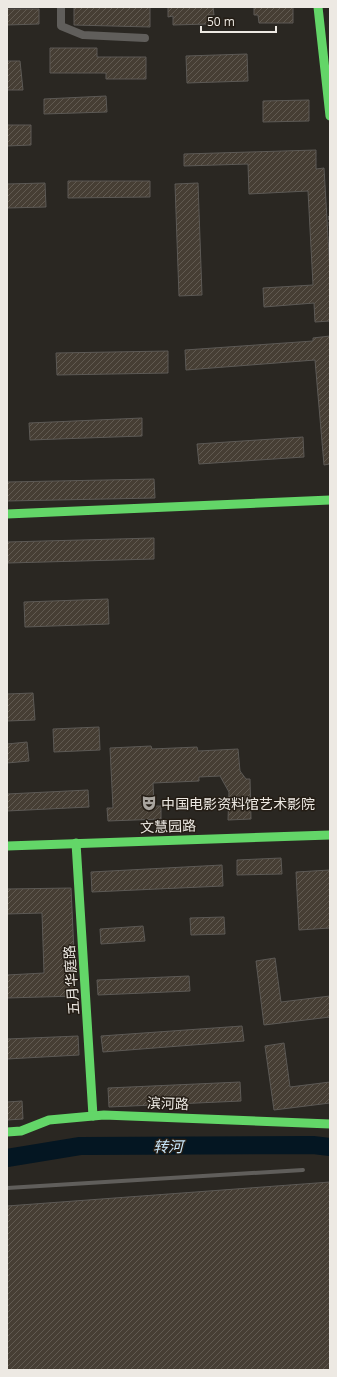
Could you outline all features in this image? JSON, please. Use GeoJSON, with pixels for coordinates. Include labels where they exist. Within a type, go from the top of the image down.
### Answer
{"type":"FeatureCollection","features":[{"type":"Feature","properties":{"kind":"street"},"geometry":{"type":"LineString","coordinates":[[61,7],[61,26],[83,35],[145,38]]}},
{"type":"Feature","properties":{"kind":"street"},"geometry":{"type":"LineString","coordinates":[[318,7],[330,116]]}},
{"type":"Feature","properties":{"kind":"street"},"geometry":{"type":"LineString","coordinates":[[7,514],[330,500]]}},
{"type":"Feature","properties":{"kind":"street","name":"文慧园路"},"geometry":{"type":"LineString","coordinates":[[7,846],[330,835]]}},
{"type":"Feature","properties":{"kind":"street","name":"五月华庭路"},"geometry":{"type":"LineString","coordinates":[[76,843],[94,1116]]}},
{"type":"Feature","properties":{"kind":"street","name":"滨河路"},"geometry":{"type":"LineString","coordinates":[[7,1132],[21,1131],[49,1120],[94,1116],[134,1116],[330,1124]]}},
{"type":"Feature","properties":{"kind":"lane"},"geometry":{"type":"LineString","coordinates":[[7,1188],[303,1170]]}},
{"type":"Feature","properties":{"kind":"path"},"geometry":{"type":"LineString","coordinates":[[329,216],[330,230]]}},
{"type":"Feature","properties":{"kind":"building"},"geometry":{"type":"Polygon","coordinates":[[[74,7],[150,7],[150,27],[74,25],[74,7]]]}},
{"type":"Feature","properties":{"kind":"building"},"geometry":{"type":"Polygon","coordinates":[[[168,7],[213,7],[214,15],[208,15],[208,24],[173,25],[173,16],[168,17],[168,7]]]}},
{"type":"Feature","properties":{"kind":"building"},"geometry":{"type":"Polygon","coordinates":[[[254,7],[293,7],[293,23],[259,23],[258,15],[254,15],[254,7]]]}},
{"type":"Feature","properties":{"kind":"building"},"geometry":{"type":"Polygon","coordinates":[[[7,9],[39,9],[39,24],[7,25],[7,9]]]}},
{"type":"Feature","properties":{"kind":"building"},"geometry":{"type":"Polygon","coordinates":[[[50,48],[97,48],[97,57],[146,57],[146,79],[106,79],[106,73],[50,73],[50,48]]]}},
{"type":"Feature","properties":{"kind":"building"},"geometry":{"type":"Polygon","coordinates":[[[247,54],[248,81],[187,83],[186,56],[247,54]]]}},
{"type":"Feature","properties":{"kind":"building"},"geometry":{"type":"Polygon","coordinates":[[[7,61],[20,61],[23,90],[7,90],[7,61]]]}},
{"type":"Feature","properties":{"kind":"building"},"geometry":{"type":"Polygon","coordinates":[[[106,96],[107,112],[44,114],[44,99],[106,96]]]}},
{"type":"Feature","properties":{"kind":"building"},"geometry":{"type":"Polygon","coordinates":[[[309,100],[309,121],[263,122],[263,101],[309,100]]]}},
{"type":"Feature","properties":{"kind":"building"},"geometry":{"type":"Polygon","coordinates":[[[7,125],[31,125],[31,145],[7,146],[7,125]]]}},
{"type":"Feature","properties":{"kind":"building"},"geometry":{"type":"Polygon","coordinates":[[[316,150],[316,169],[324,168],[330,272],[330,321],[315,322],[314,303],[264,307],[263,288],[313,285],[308,191],[249,194],[248,164],[184,166],[184,154],[316,150]]]}},
{"type":"Feature","properties":{"kind":"building"},"geometry":{"type":"Polygon","coordinates":[[[68,181],[150,181],[150,197],[68,198],[68,181]]]}},
{"type":"Feature","properties":{"kind":"building"},"geometry":{"type":"Polygon","coordinates":[[[45,183],[46,207],[7,208],[7,184],[45,183]]]}},
{"type":"Feature","properties":{"kind":"building"},"geometry":{"type":"Polygon","coordinates":[[[198,183],[202,295],[179,296],[175,184],[198,183]]]}},
{"type":"Feature","properties":{"kind":"building"},"geometry":{"type":"Polygon","coordinates":[[[330,336],[330,464],[324,465],[315,360],[186,370],[185,350],[313,341],[313,338],[330,336]]]}},
{"type":"Feature","properties":{"kind":"building"},"geometry":{"type":"Polygon","coordinates":[[[168,351],[168,373],[57,375],[56,353],[168,351]]]}},
{"type":"Feature","properties":{"kind":"building"},"geometry":{"type":"Polygon","coordinates":[[[142,418],[142,436],[30,440],[29,423],[142,418]]]}},
{"type":"Feature","properties":{"kind":"building"},"geometry":{"type":"Polygon","coordinates":[[[303,437],[304,457],[199,464],[197,444],[303,437]]]}},
{"type":"Feature","properties":{"kind":"building"},"geometry":{"type":"Polygon","coordinates":[[[154,479],[155,498],[7,501],[7,482],[154,479]]]}},
{"type":"Feature","properties":{"kind":"building"},"geometry":{"type":"Polygon","coordinates":[[[154,538],[154,559],[8,563],[7,542],[154,538]]]}},
{"type":"Feature","properties":{"kind":"building"},"geometry":{"type":"Polygon","coordinates":[[[108,599],[109,624],[25,627],[24,602],[108,599]]]}},
{"type":"Feature","properties":{"kind":"building"},"geometry":{"type":"Polygon","coordinates":[[[33,693],[35,720],[7,721],[7,694],[33,693]]]}},
{"type":"Feature","properties":{"kind":"building"},"geometry":{"type":"Polygon","coordinates":[[[99,727],[100,750],[54,752],[53,729],[99,727]]]}},
{"type":"Feature","properties":{"kind":"building"},"geometry":{"type":"Polygon","coordinates":[[[27,742],[29,761],[7,763],[7,744],[27,742]]]}},
{"type":"Feature","properties":{"kind":"building"},"geometry":{"type":"Polygon","coordinates":[[[151,746],[152,749],[197,747],[198,751],[238,749],[240,771],[246,779],[250,779],[251,819],[228,820],[229,792],[220,776],[199,777],[199,781],[153,783],[154,806],[161,806],[161,819],[108,821],[107,808],[113,808],[110,748],[151,746]]]}},
{"type":"Feature","properties":{"kind":"building"},"geometry":{"type":"Polygon","coordinates":[[[88,790],[89,807],[7,811],[7,794],[88,790]]]}},
{"type":"Feature","properties":{"kind":"building"},"geometry":{"type":"Polygon","coordinates":[[[281,858],[282,874],[237,875],[237,860],[281,858]]]}},
{"type":"Feature","properties":{"kind":"building"},"geometry":{"type":"Polygon","coordinates":[[[222,865],[223,886],[92,892],[91,872],[222,865]]]}},
{"type":"Feature","properties":{"kind":"building"},"geometry":{"type":"Polygon","coordinates":[[[330,870],[330,928],[299,930],[296,872],[330,870]]]}},
{"type":"Feature","properties":{"kind":"building"},"geometry":{"type":"Polygon","coordinates":[[[71,888],[76,996],[7,998],[7,975],[44,973],[42,913],[7,914],[7,889],[71,888]]]}},
{"type":"Feature","properties":{"kind":"building"},"geometry":{"type":"Polygon","coordinates":[[[224,917],[225,934],[191,935],[190,918],[224,917]]]}},
{"type":"Feature","properties":{"kind":"building"},"geometry":{"type":"Polygon","coordinates":[[[143,926],[145,941],[101,944],[100,929],[143,926]]]}},
{"type":"Feature","properties":{"kind":"building"},"geometry":{"type":"Polygon","coordinates":[[[275,958],[281,1002],[330,996],[330,1017],[264,1025],[256,961],[275,958]]]}},
{"type":"Feature","properties":{"kind":"building"},"geometry":{"type":"Polygon","coordinates":[[[189,976],[190,991],[98,995],[97,980],[189,976]]]}},
{"type":"Feature","properties":{"kind":"building"},"geometry":{"type":"Polygon","coordinates":[[[242,1026],[244,1041],[103,1052],[101,1036],[242,1026]]]}},
{"type":"Feature","properties":{"kind":"building"},"geometry":{"type":"Polygon","coordinates":[[[78,1036],[79,1055],[7,1059],[7,1039],[78,1036]]]}},
{"type":"Feature","properties":{"kind":"building"},"geometry":{"type":"Polygon","coordinates":[[[284,1043],[290,1087],[330,1082],[330,1103],[274,1110],[265,1046],[284,1043]]]}},
{"type":"Feature","properties":{"kind":"building"},"geometry":{"type":"Polygon","coordinates":[[[240,1082],[241,1101],[109,1107],[108,1088],[240,1082]]]}},
{"type":"Feature","properties":{"kind":"building"},"geometry":{"type":"Polygon","coordinates":[[[22,1101],[23,1119],[7,1120],[7,1102],[22,1101]]]}},
{"type":"Feature","properties":{"kind":"building"},"geometry":{"type":"Polygon","coordinates":[[[330,1182],[330,1370],[7,1370],[7,1206],[330,1182]]]}},
{"type":"Feature","properties":{"kind":"waterway","name":"转河"},"geometry":{"type":"LineString","coordinates":[[7,1158],[80,1146],[313,1145],[330,1147]]}},
{"type":"Feature","properties":{"kind":"traffic: fast"},"geometry":{"type":"LineString","coordinates":[[318,7],[330,116]]}},
{"type":"Feature","properties":{"kind":"traffic: fast"},"geometry":{"type":"LineString","coordinates":[[7,514],[330,500]]}},
{"type":"Feature","properties":{"kind":"traffic: fast"},"geometry":{"type":"LineString","coordinates":[[7,846],[330,835]]}},
{"type":"Feature","properties":{"kind":"traffic: fast"},"geometry":{"type":"LineString","coordinates":[[76,843],[93,1116]]}},
{"type":"Feature","properties":{"kind":"traffic: fast"},"geometry":{"type":"LineString","coordinates":[[7,1132],[21,1131],[49,1120],[104,1115],[330,1124]]}},
{"type":"Feature","properties":{"kind":"place","name":"中国电影资料馆艺术影院"},"geometry":{"type":"Point","coordinates":[149,803]}}]}
